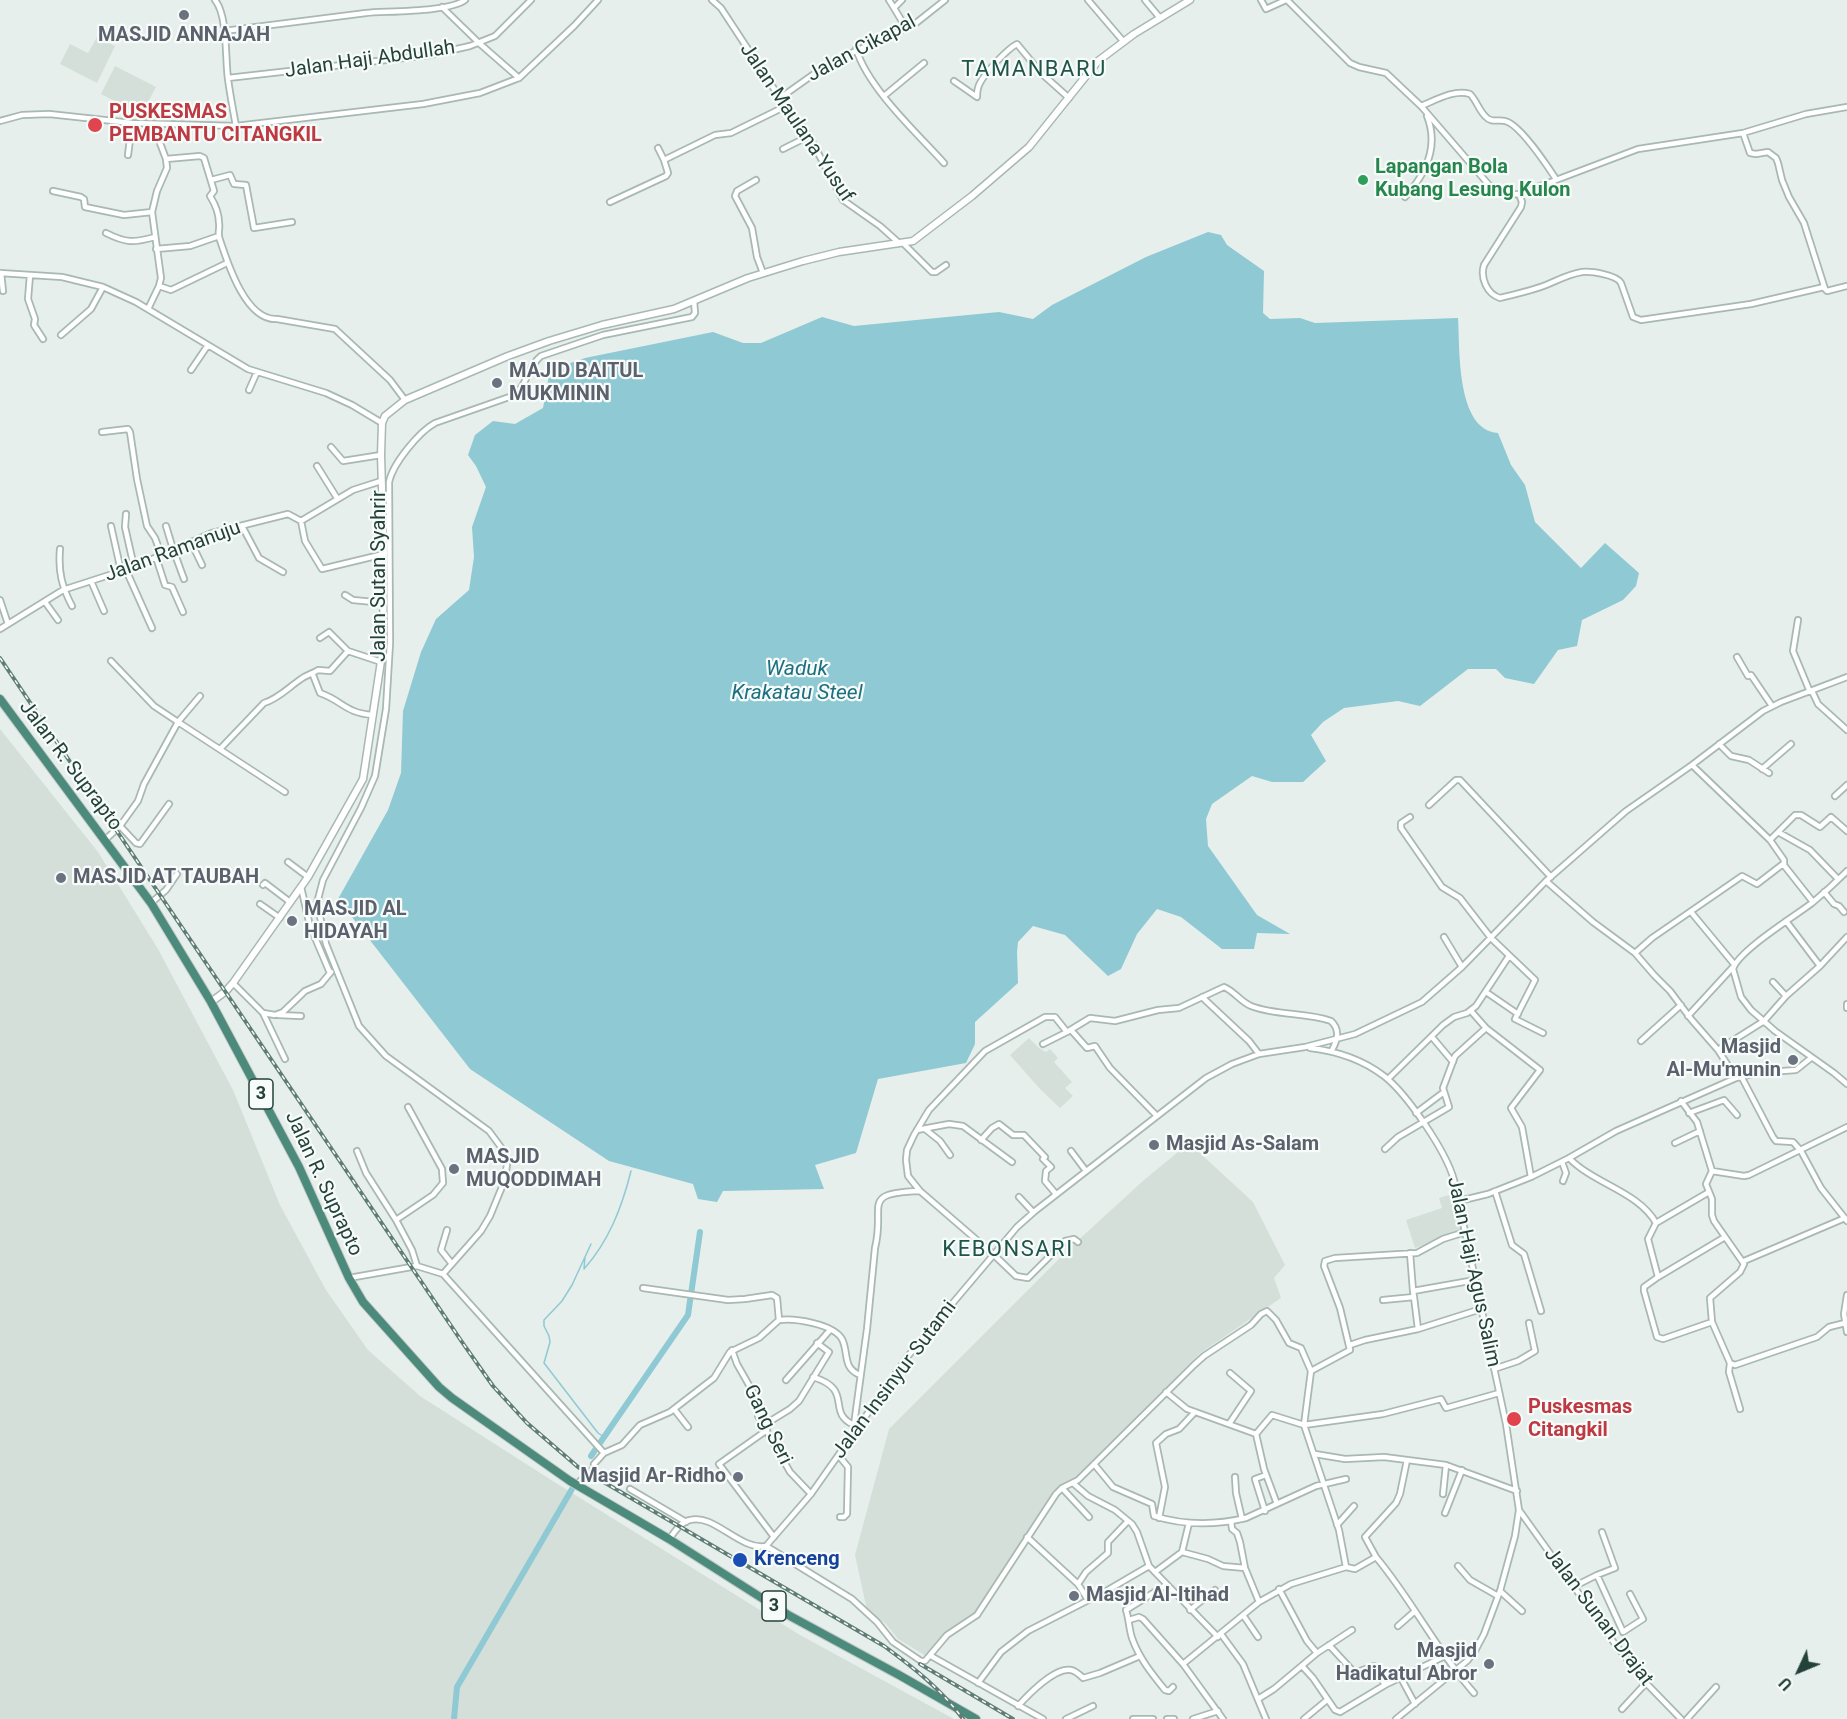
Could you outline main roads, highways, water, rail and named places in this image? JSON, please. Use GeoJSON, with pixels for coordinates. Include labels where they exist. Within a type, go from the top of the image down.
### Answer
{"type":"FeatureCollection","features":[{"type":"Feature","properties":{"kind":"highway","name":"Jalan R. Suprapto"},"geometry":{"type":"LineString","coordinates":[[0,699],[151,903],[210,1002],[299,1167],[349,1278],[363,1302],[439,1387],[574,1484],[669,1539],[790,1616],[899,1674],[976,1719]]}},
{"type":"Feature","properties":{"kind":"water","name":"Waduk Krakatau Steel"},"geometry":{"type":"Polygon","coordinates":[[[1208,232],[1221,235],[1227,245],[1264,271],[1263,313],[1270,319],[1300,318],[1315,323],[1458,318],[1460,367],[1467,403],[1474,418],[1484,428],[1498,433],[1511,465],[1525,485],[1535,522],[1581,568],[1605,543],[1639,573],[1636,586],[1623,600],[1582,620],[1577,646],[1558,650],[1534,684],[1505,678],[1496,669],[1468,669],[1420,706],[1398,701],[1344,708],[1323,722],[1311,735],[1326,761],[1303,782],[1272,782],[1252,776],[1212,804],[1206,819],[1208,846],[1257,915],[1290,934],[1257,933],[1254,949],[1222,949],[1181,917],[1157,909],[1137,934],[1121,969],[1108,976],[1065,935],[1033,926],[1018,942],[1018,983],[975,1022],[975,1044],[966,1063],[878,1079],[856,1153],[815,1165],[824,1189],[723,1191],[717,1202],[698,1199],[693,1184],[609,1161],[470,1069],[338,899],[388,810],[401,773],[403,711],[421,652],[436,619],[469,590],[474,557],[472,527],[486,487],[468,455],[475,435],[493,421],[515,424],[543,408],[550,370],[585,358],[713,332],[743,343],[761,343],[822,317],[854,326],[999,312],[1033,319],[1052,305],[1146,257],[1208,232]]]}},
{"type":"Feature","properties":{"kind":"waterway"},"geometry":{"type":"LineString","coordinates":[[585,1257],[584,1269],[601,1247],[613,1223],[631,1171]]}},
{"type":"Feature","properties":{"kind":"waterway"},"geometry":{"type":"LineString","coordinates":[[591,1456],[688,1315],[700,1232]]}},
{"type":"Feature","properties":{"kind":"waterway"},"geometry":{"type":"LineString","coordinates":[[591,1244],[572,1285],[562,1301],[544,1320],[550,1342],[544,1363],[598,1433],[604,1437]]}},
{"type":"Feature","properties":{"kind":"waterway"},"geometry":{"type":"LineString","coordinates":[[454,1719],[457,1687],[572,1489]]}},
{"type":"Feature","properties":{"kind":"tunnel"},"geometry":{"type":"LineString","coordinates":[[585,1476],[594,1464]]}},
{"type":"Feature","properties":{"kind":"railway"},"geometry":{"type":"LineString","coordinates":[[0,658],[493,1386],[527,1423],[578,1467],[884,1646],[927,1679],[963,1719]]}},
{"type":"Feature","properties":{"kind":"railway"},"geometry":{"type":"LineString","coordinates":[[920,1664],[1013,1719]]}},
{"type":"Feature","properties":{"kind":"place","name":"MASJID ANNAJAH"},"geometry":{"type":"Point","coordinates":[184,15]}},
{"type":"Feature","properties":{"kind":"place","name":"PUSKESMAS PEMBANTU CITANGKIL"},"geometry":{"type":"Point","coordinates":[95,125]}},
{"type":"Feature","properties":{"kind":"place","name":"Lapangan Bola Kubang Lesung Kulon"},"geometry":{"type":"Point","coordinates":[1363,180]}},
{"type":"Feature","properties":{"kind":"place","name":"MAJID BAITUL MUKMININ"},"geometry":{"type":"Point","coordinates":[497,383]}},
{"type":"Feature","properties":{"kind":"place","name":"MASJID AT TAUBAH"},"geometry":{"type":"Point","coordinates":[61,878]}},
{"type":"Feature","properties":{"kind":"place","name":"MASJID AL HIDAYAH"},"geometry":{"type":"Point","coordinates":[292,921]}},
{"type":"Feature","properties":{"kind":"place","name":"Masjid Al-Mu'munin"},"geometry":{"type":"Point","coordinates":[1793,1060]}},
{"type":"Feature","properties":{"kind":"place","name":"Masjid As-Salam"},"geometry":{"type":"Point","coordinates":[1154,1145]}},
{"type":"Feature","properties":{"kind":"place","name":"MASJID MUQODDIMAH"},"geometry":{"type":"Point","coordinates":[454,1169]}},
{"type":"Feature","properties":{"kind":"place","name":"Puskesmas Citangkil"},"geometry":{"type":"Point","coordinates":[1514,1419]}},
{"type":"Feature","properties":{"kind":"place","name":"Masjid Ar-Ridho"},"geometry":{"type":"Point","coordinates":[738,1477]}},
{"type":"Feature","properties":{"kind":"place","name":"Krenceng"},"geometry":{"type":"Point","coordinates":[740,1560]}},
{"type":"Feature","properties":{"kind":"place","name":"Masjid Al-Itihad"},"geometry":{"type":"Point","coordinates":[1074,1596]}},
{"type":"Feature","properties":{"kind":"place","name":"Masjid Hadikatul Abror"},"geometry":{"type":"Point","coordinates":[1489,1664]}},
{"type":"Feature","properties":{"kind":"district","name":"TAMANBARU"},"geometry":{"type":"Point","coordinates":[1034,70]}},
{"type":"Feature","properties":{"kind":"district","name":"KEBONSARI"},"geometry":{"type":"Point","coordinates":[1008,1250]}}]}
